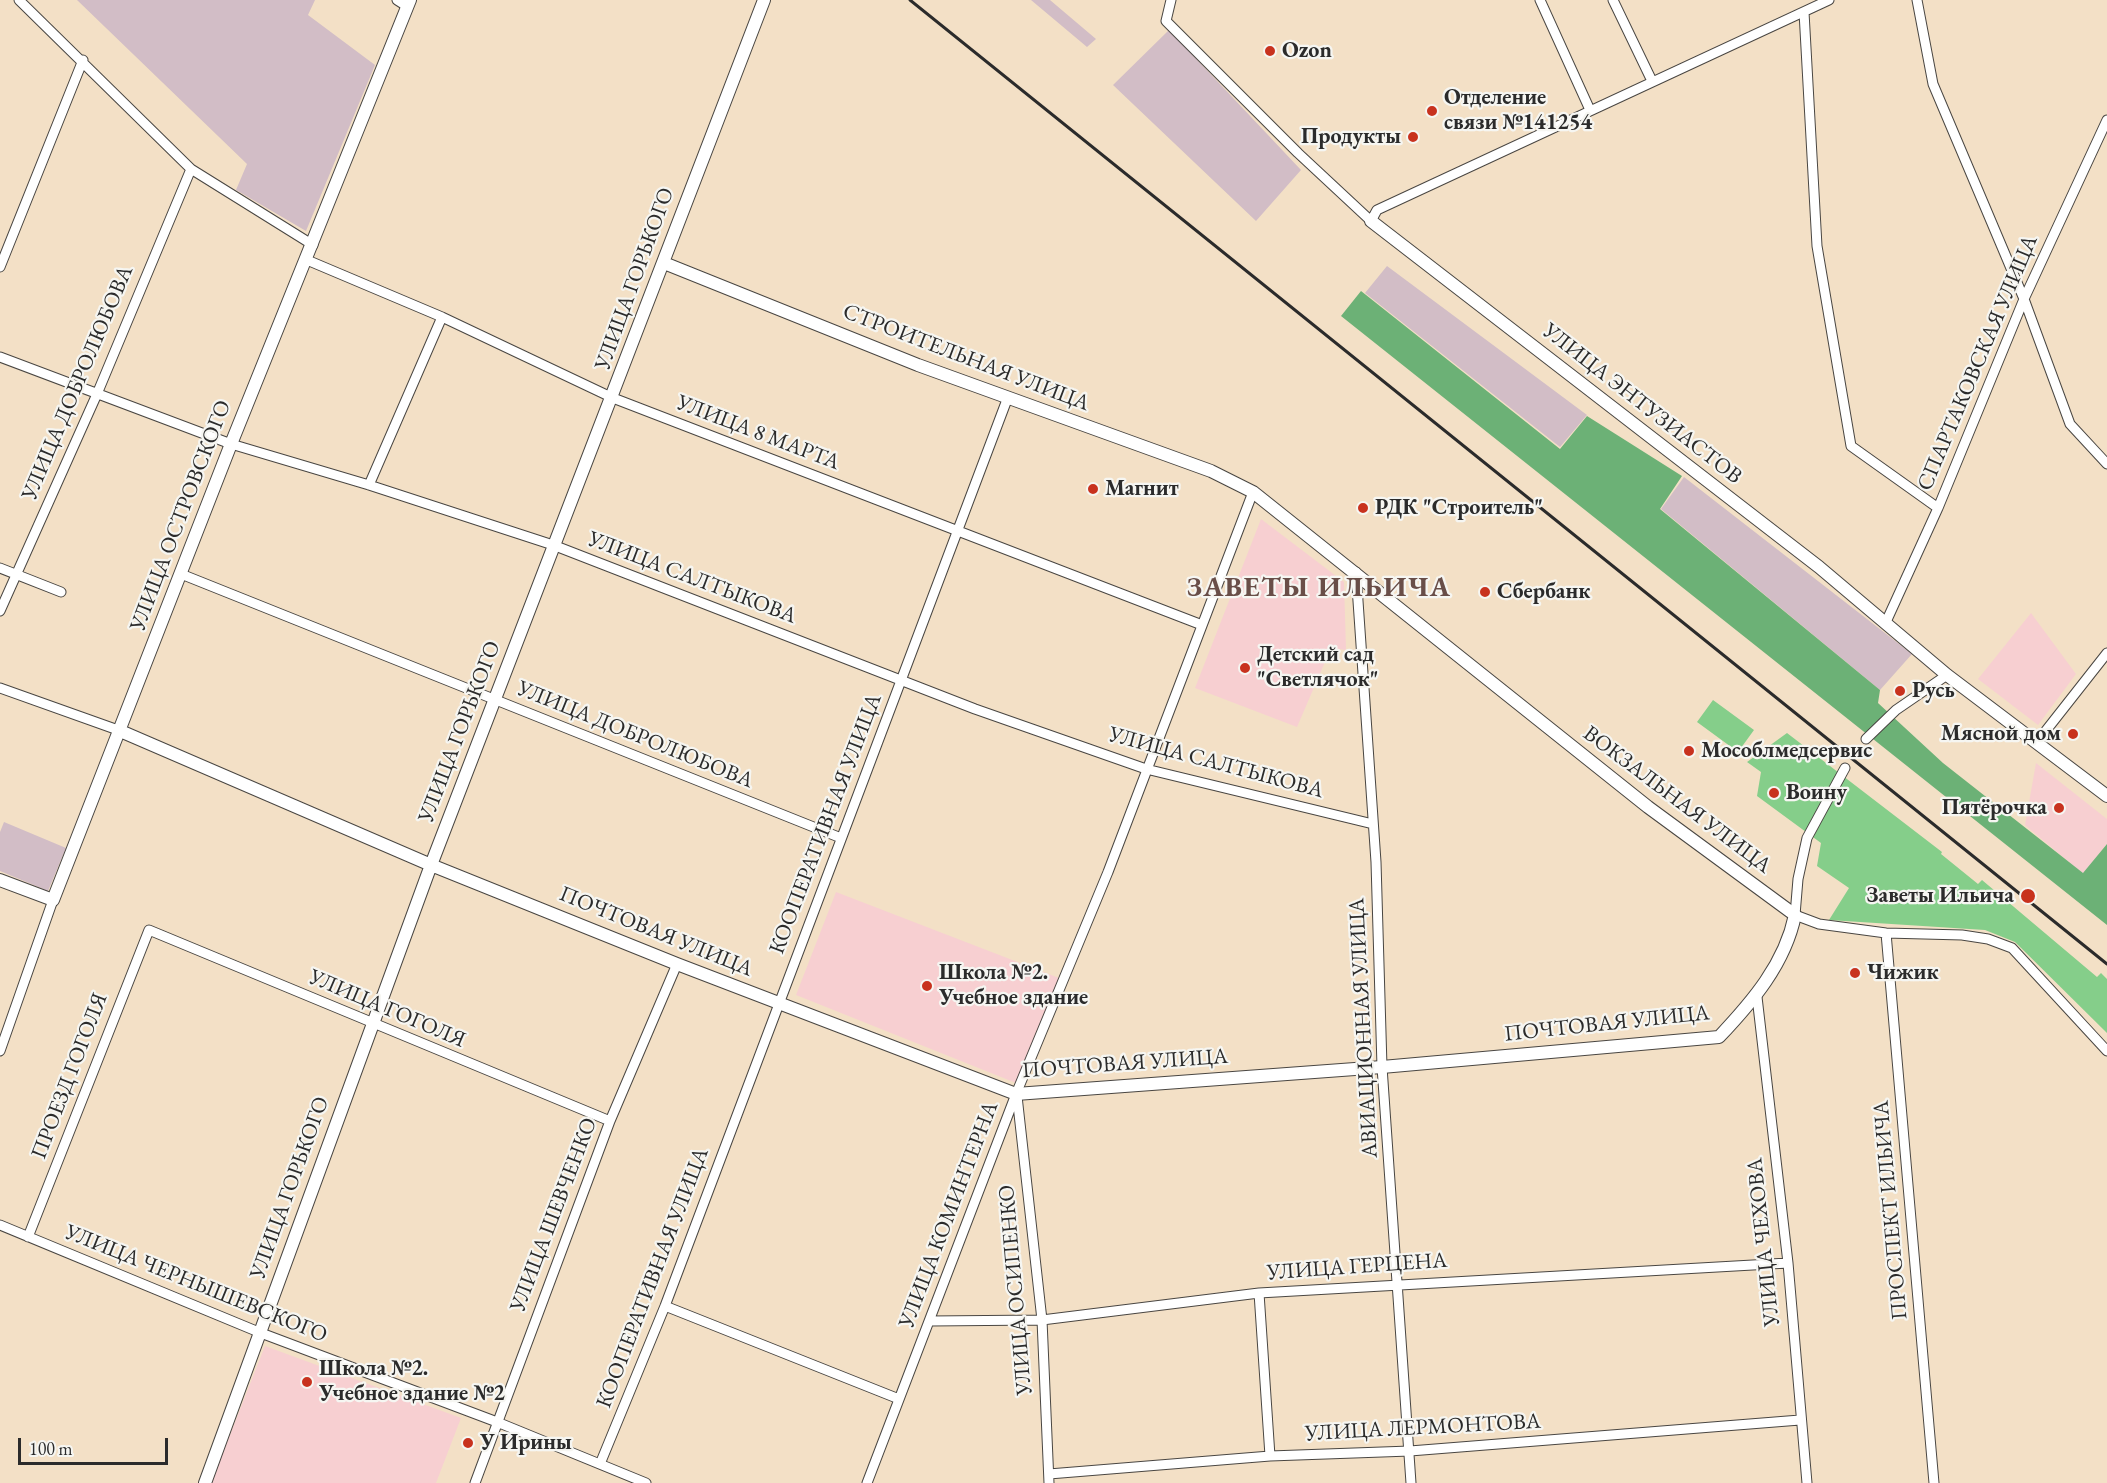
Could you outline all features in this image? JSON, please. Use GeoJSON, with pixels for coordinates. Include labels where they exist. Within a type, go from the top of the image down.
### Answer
{"type":"FeatureCollection","features":[{"type":"Feature","properties":{"kind":"street"},"geometry":{"type":"LineString","coordinates":[[19,0],[190,169],[313,245]]}},
{"type":"Feature","properties":{"kind":"street","name":"УЛИЦА ГОРЬКОГО"},"geometry":{"type":"LineString","coordinates":[[205,1483],[261,1334],[371,1024],[764,0]]}},
{"type":"Feature","properties":{"kind":"street","name":"УЛИЦА ЭНТУЗИАСТОВ"},"geometry":{"type":"LineString","coordinates":[[1171,0],[1165,19],[1170,25],[1298,153],[1371,221],[1886,622],[1947,675],[2107,796]]}},
{"type":"Feature","properties":{"kind":"street"},"geometry":{"type":"LineString","coordinates":[[1540,0],[1590,110]]}},
{"type":"Feature","properties":{"kind":"street"},"geometry":{"type":"LineString","coordinates":[[1613,0],[1652,81]]}},
{"type":"Feature","properties":{"kind":"street"},"geometry":{"type":"LineString","coordinates":[[1371,221],[1377,210],[1829,0]]}},
{"type":"Feature","properties":{"kind":"street"},"geometry":{"type":"LineString","coordinates":[[1917,0],[1933,84],[2024,299],[2070,424],[2107,464]]}},
{"type":"Feature","properties":{"kind":"street","name":"УЛИЦА ОСТРОВСКОГО"},"geometry":{"type":"LineString","coordinates":[[0,1051],[118,730],[231,444],[313,245],[405,2]]}},
{"type":"Feature","properties":{"kind":"street"},"geometry":{"type":"LineString","coordinates":[[1804,12],[1816,246],[1851,446],[1938,508]]}},
{"type":"Feature","properties":{"kind":"street"},"geometry":{"type":"LineString","coordinates":[[0,267],[82,60]]}},
{"type":"Feature","properties":{"kind":"street","name":"СПАРТАКОВСКАЯ УЛИЦА"},"geometry":{"type":"LineString","coordinates":[[1886,622],[1938,508],[2024,299],[2107,120]]}},
{"type":"Feature","properties":{"kind":"street","name":"УЛИЦА ДОБРОЛЮБОВА"},"geometry":{"type":"LineString","coordinates":[[0,611],[98,394],[190,169]]}},
{"type":"Feature","properties":{"kind":"street","name":"УЛИЦА 8 МАРТА"},"geometry":{"type":"LineString","coordinates":[[307,260],[442,317],[613,398],[1202,625]]}},
{"type":"Feature","properties":{"kind":"street","name":"СТРОИТЕЛЬНАЯ УЛИЦА"},"geometry":{"type":"LineString","coordinates":[[664,263],[918,365],[1211,471],[1253,492]]}},
{"type":"Feature","properties":{"kind":"street"},"geometry":{"type":"LineString","coordinates":[[369,485],[442,317]]}},
{"type":"Feature","properties":{"kind":"street","name":"УЛИЦА САЛТЫКОВА"},"geometry":{"type":"LineString","coordinates":[[0,357],[231,444],[369,485],[553,545],[901,680],[1146,769],[1373,824]]}},
{"type":"Feature","properties":{"kind":"street","name":"КООПЕРАТИВНАЯ УЛИЦА"},"geometry":{"type":"LineString","coordinates":[[600,1464],[665,1306],[1008,398]]}},
{"type":"Feature","properties":{"kind":"street","name":"ВОКЗАЛЬНАЯ УЛИЦА"},"geometry":{"type":"LineString","coordinates":[[1253,492],[1641,802],[1795,915],[1819,924],[1886,933],[1962,934],[1988,939],[2012,948],[2107,1051]]}},
{"type":"Feature","properties":{"kind":"street","name":"УЛИЦА КОМИНТЕРНА"},"geometry":{"type":"LineString","coordinates":[[867,1483],[1016,1094],[1108,872],[1253,492]]}},
{"type":"Feature","properties":{"kind":"street"},"geometry":{"type":"LineString","coordinates":[[0,568],[61,592]]}},
{"type":"Feature","properties":{"kind":"street","name":"АВИАЦИОННАЯ УЛИЦА"},"geometry":{"type":"LineString","coordinates":[[1356,572],[1373,824],[1382,1067],[1411,1483]]}},
{"type":"Feature","properties":{"kind":"street","name":"УЛИЦА ДОБРОЛЮБОВА"},"geometry":{"type":"LineString","coordinates":[[181,574],[841,838]]}},
{"type":"Feature","properties":{"kind":"street"},"geometry":{"type":"LineString","coordinates":[[2037,742],[2107,653]]}},
{"type":"Feature","properties":{"kind":"street"},"geometry":{"type":"LineString","coordinates":[[1866,740],[1896,710],[1947,675]]}},
{"type":"Feature","properties":{"kind":"street"},"geometry":{"type":"LineString","coordinates":[[0,688],[118,730]]}},
{"type":"Feature","properties":{"kind":"street","name":"ПОЧТОВАЯ УЛИЦА"},"geometry":{"type":"LineString","coordinates":[[118,730],[431,865],[779,1004],[1016,1094],[1382,1067],[1719,1037],[1757,997],[1792,933],[1798,879],[1807,838],[1845,768]]}},
{"type":"Feature","properties":{"kind":"street"},"geometry":{"type":"LineString","coordinates":[[0,880],[54,900]]}},
{"type":"Feature","properties":{"kind":"street","name":"УЛИЦА ГОГОЛЯ"},"geometry":{"type":"LineString","coordinates":[[149,930],[610,1122]]}},
{"type":"Feature","properties":{"kind":"street","name":"ПРОЕЗД ГОГОЛЯ"},"geometry":{"type":"LineString","coordinates":[[28,1237],[149,930]]}},
{"type":"Feature","properties":{"kind":"street","name":"ПРОСПЕКТ ИЛЬИЧА"},"geometry":{"type":"LineString","coordinates":[[1886,933],[1934,1483]]}},
{"type":"Feature","properties":{"kind":"street","name":"УЛИЦА ШЕВЧЕНКО"},"geometry":{"type":"LineString","coordinates":[[475,1483],[610,1122],[677,964]]}},
{"type":"Feature","properties":{"kind":"street","name":"УЛИЦА ЧЕХОВА"},"geometry":{"type":"LineString","coordinates":[[1757,997],[1788,1263],[1807,1483]]}},
{"type":"Feature","properties":{"kind":"street","name":"УЛИЦА ОСИПЕНКО"},"geometry":{"type":"LineString","coordinates":[[1016,1094],[1042,1320],[1049,1479]]}},
{"type":"Feature","properties":{"kind":"street","name":"УЛИЦА ЧЕРНЫШЕВСКОГО"},"geometry":{"type":"LineString","coordinates":[[0,1225],[261,1334],[497,1422],[646,1483]]}},
{"type":"Feature","properties":{"kind":"street","name":"УЛИЦА ГЕРЦЕНА"},"geometry":{"type":"LineString","coordinates":[[930,1321],[1042,1320],[1259,1293],[1398,1283],[1788,1263]]}},
{"type":"Feature","properties":{"kind":"street"},"geometry":{"type":"LineString","coordinates":[[1259,1293],[1270,1456]]}},
{"type":"Feature","properties":{"kind":"street"},"geometry":{"type":"LineString","coordinates":[[665,1306],[899,1399]]}},
{"type":"Feature","properties":{"kind":"street","name":"УЛИЦА ЛЕРМОНТОВА"},"geometry":{"type":"LineString","coordinates":[[1049,1479],[1270,1456],[1410,1451],[1800,1420]]}},
{"type":"Feature","properties":{"kind":"shaded area"},"geometry":{"type":"Polygon","coordinates":[[[77,0],[315,0],[308,15],[375,65],[306,231],[236,190],[247,164],[77,0]]]}},
{"type":"Feature","properties":{"kind":"shaded area"},"geometry":{"type":"Polygon","coordinates":[[[1031,0],[1050,0],[1096,39],[1087,47],[1031,0]]]}},
{"type":"Feature","properties":{"kind":"shaded area"},"geometry":{"type":"Polygon","coordinates":[[[1169,30],[1301,170],[1256,221],[1113,85],[1169,30]]]}},
{"type":"Feature","properties":{"kind":"shaded area"},"geometry":{"type":"Polygon","coordinates":[[[1387,266],[1587,415],[1560,447],[1365,293],[1387,266]]]}},
{"type":"Feature","properties":{"kind":"shaded area"},"geometry":{"type":"Polygon","coordinates":[[[1684,477],[1912,654],[1880,690],[1661,509],[1684,477]]]}},
{"type":"Feature","properties":{"kind":"shaded area"},"geometry":{"type":"Polygon","coordinates":[[[1261,519],[1344,582],[1346,650],[1331,648],[1297,727],[1195,688],[1261,519]]]}},
{"type":"Feature","properties":{"kind":"shaded area"},"geometry":{"type":"Polygon","coordinates":[[[2031,613],[2076,674],[2038,725],[1978,679],[2031,613]]]}},
{"type":"Feature","properties":{"kind":"shaded area"},"geometry":{"type":"Polygon","coordinates":[[[2036,763],[2107,819],[2107,844],[2083,874],[2025,825],[2036,763]]]}},
{"type":"Feature","properties":{"kind":"shaded area"},"geometry":{"type":"Polygon","coordinates":[[[4,822],[66,848],[48,891],[0,871],[0,832],[4,822]]]}},
{"type":"Feature","properties":{"kind":"shaded area","name":"Школа №2. Учебное здание"},"geometry":{"type":"Polygon","coordinates":[[[836,892],[1059,978],[1016,1083],[796,995],[836,892]]]}},
{"type":"Feature","properties":{"kind":"shaded area","name":"Школа №2. Учебное здание №2"},"geometry":{"type":"Polygon","coordinates":[[[265,1346],[461,1418],[436,1483],[211,1483],[265,1346]]]}},
{"type":"Feature","properties":{"kind":"green space"},"geometry":{"type":"Polygon","coordinates":[[[1361,291],[1560,449],[1587,416],[1682,476],[1660,509],[1880,690],[1878,703],[1943,763],[2083,873],[2107,844],[2107,925],[1341,316],[1361,291]]]}},
{"type":"Feature","properties":{"kind":"green space"},"geometry":{"type":"Polygon","coordinates":[[[1713,700],[1754,730],[1738,752],[1697,722],[1713,700]]]}},
{"type":"Feature","properties":{"kind":"green space"},"geometry":{"type":"Polygon","coordinates":[[[1787,733],[1942,852],[1941,854],[1978,884],[1982,880],[2097,977],[2101,973],[2107,979],[2107,1033],[2015,942],[1985,930],[1829,920],[1849,888],[1817,866],[1821,843],[1757,796],[1761,772],[1747,762],[1787,733]]]}},
{"type":"Feature","properties":{"kind":"railway"},"geometry":{"type":"LineString","coordinates":[[910,0],[2107,964]]}},
{"type":"Feature","properties":{"kind":"place","name":"Ozon"},"geometry":{"type":"Point","coordinates":[1270,51]}},
{"type":"Feature","properties":{"kind":"place","name":"Отделение связи №141254"},"geometry":{"type":"Point","coordinates":[1432,111]}},
{"type":"Feature","properties":{"kind":"place","name":"Продукты"},"geometry":{"type":"Point","coordinates":[1413,137]}},
{"type":"Feature","properties":{"kind":"place","name":"Магнит"},"geometry":{"type":"Point","coordinates":[1093,489]}},
{"type":"Feature","properties":{"kind":"place","name":"РДК \"Строитель\""},"geometry":{"type":"Point","coordinates":[1363,508]}},
{"type":"Feature","properties":{"kind":"place","name":"Сбербанк"},"geometry":{"type":"Point","coordinates":[1485,592]}},
{"type":"Feature","properties":{"kind":"place","name":"Детский сад \"Светлячок\""},"geometry":{"type":"Point","coordinates":[1245,668]}},
{"type":"Feature","properties":{"kind":"place","name":"Русь"},"geometry":{"type":"Point","coordinates":[1900,691]}},
{"type":"Feature","properties":{"kind":"place","name":"Мясной дом"},"geometry":{"type":"Point","coordinates":[2073,734]}},
{"type":"Feature","properties":{"kind":"place","name":"Мособлмедсервис"},"geometry":{"type":"Point","coordinates":[1689,751]}},
{"type":"Feature","properties":{"kind":"place","name":"Воину"},"geometry":{"type":"Point","coordinates":[1774,793]}},
{"type":"Feature","properties":{"kind":"place","name":"Пятёрочка"},"geometry":{"type":"Point","coordinates":[2059,808]}},
{"type":"Feature","properties":{"kind":"place","name":"Заветы Ильича"},"geometry":{"type":"Point","coordinates":[2028,896]}},
{"type":"Feature","properties":{"kind":"place","name":"Чижик"},"geometry":{"type":"Point","coordinates":[1855,973]}},
{"type":"Feature","properties":{"kind":"place","name":"Школа №2. Учебное здание"},"geometry":{"type":"Point","coordinates":[927,986]}},
{"type":"Feature","properties":{"kind":"place","name":"Школа №2. Учебное здание №2"},"geometry":{"type":"Point","coordinates":[307,1382]}},
{"type":"Feature","properties":{"kind":"place","name":"У Ирины"},"geometry":{"type":"Point","coordinates":[468,1443]}},
{"type":"Feature","properties":{"kind":"district","name":"ЗАВЕТЫ ИЛЬИЧА"},"geometry":{"type":"Point","coordinates":[1319,588]}}]}
